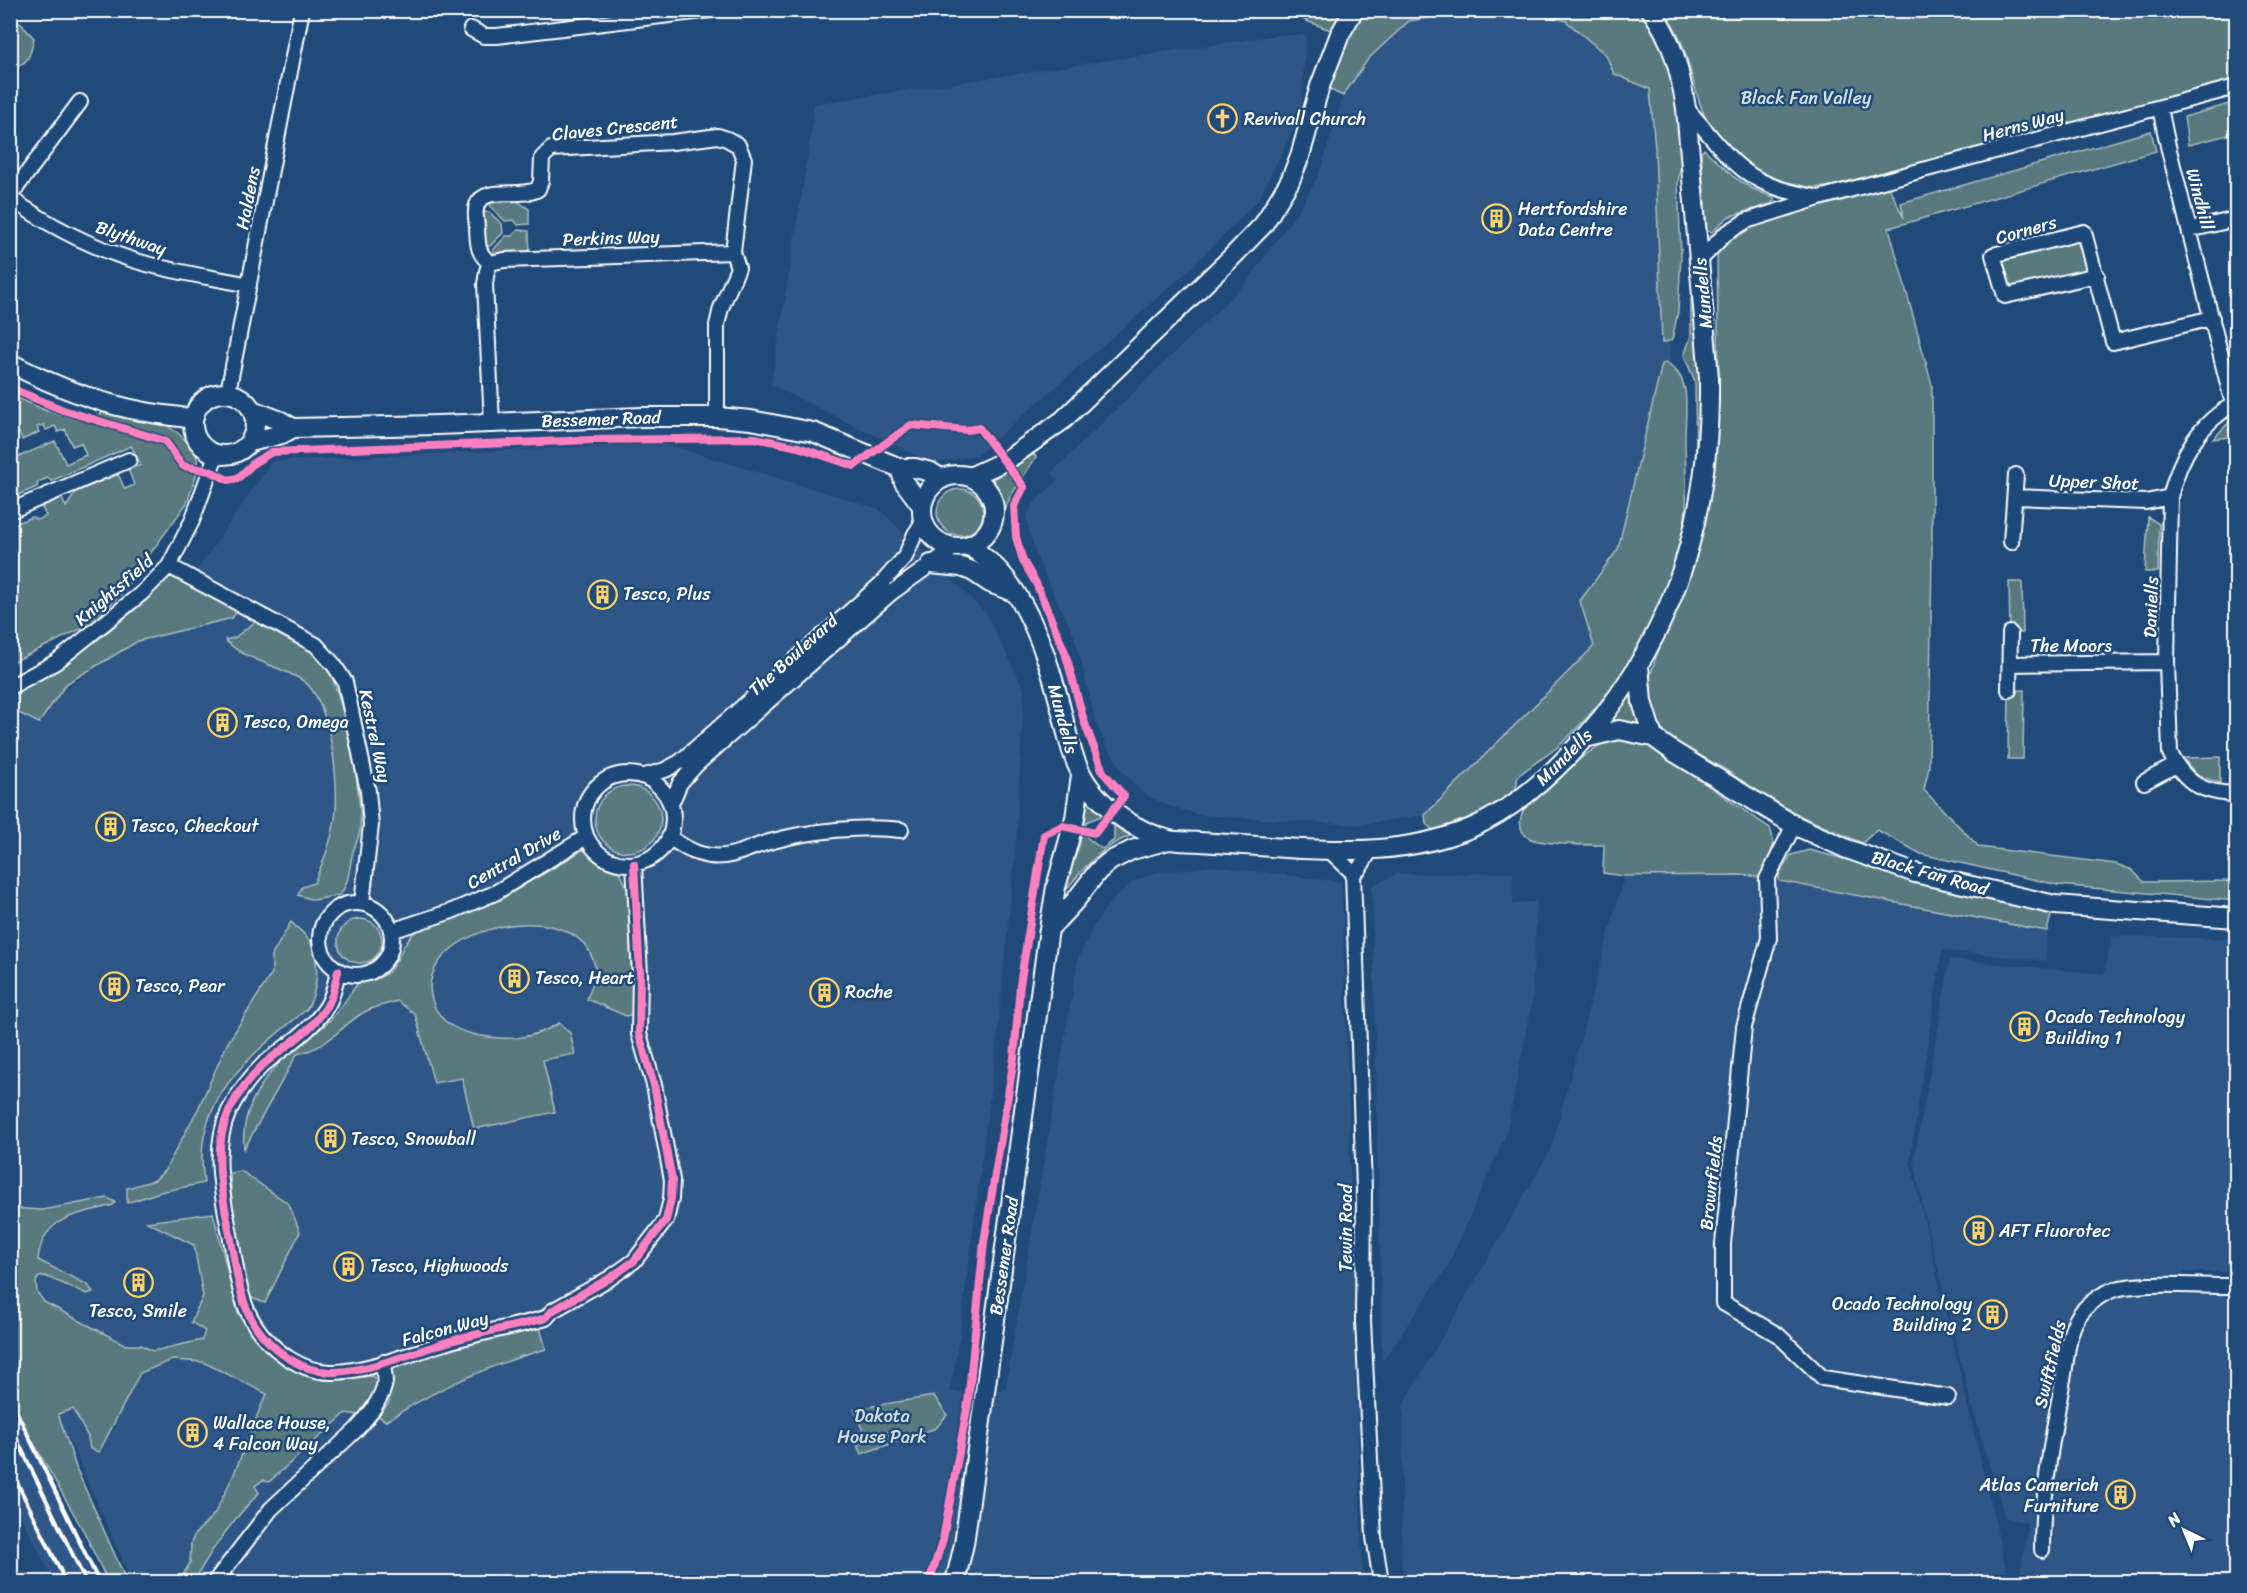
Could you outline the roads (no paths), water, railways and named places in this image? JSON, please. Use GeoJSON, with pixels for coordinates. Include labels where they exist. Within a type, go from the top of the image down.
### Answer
{"type":"FeatureCollection","features":[{"type":"Feature","properties":{"kind":"main road"},"geometry":{"type":"LineString","coordinates":[[970,477],[1007,460],[1063,420],[1223,267],[1263,225],[1290,181],[1300,156],[1320,86],[1340,34],[1354,10]]}},
{"type":"Feature","properties":{"kind":"main road","name":"Mundells"},"geometry":{"type":"LineString","coordinates":[[962,547],[994,565],[1016,592],[1044,655],[1056,690],[1071,753],[1081,775],[1105,804],[1127,821],[1169,840],[1330,851],[1370,851],[1432,840],[1471,828],[1523,797],[1585,738],[1639,665],[1656,634],[1686,558],[1702,491],[1708,442],[1709,378],[1686,108],[1681,76],[1673,48],[1663,27],[1651,10]]}},
{"type":"Feature","properties":{"kind":"main road"},"geometry":{"type":"LineString","coordinates":[[10,363],[59,386],[92,398],[144,412],[192,419]]}},
{"type":"Feature","properties":{"kind":"main road"},"geometry":{"type":"LineString","coordinates":[[228,392],[240,397],[252,411],[256,420],[256,430],[250,442],[236,453],[216,454],[205,449],[198,442],[192,428],[192,419],[202,401],[218,393],[228,392]]}},
{"type":"Feature","properties":{"kind":"main road","name":"Bessemer Road"},"geometry":{"type":"LineString","coordinates":[[252,411],[281,421],[293,428]]}},
{"type":"Feature","properties":{"kind":"main road","name":"Bessemer Road"},"geometry":{"type":"LineString","coordinates":[[250,442],[282,434],[293,428],[642,417],[717,417],[752,420],[813,432],[900,468],[915,468],[931,472],[942,479]]}},
{"type":"Feature","properties":{"kind":"main road"},"geometry":{"type":"LineString","coordinates":[[900,468],[904,482],[922,514],[927,532],[934,540],[962,547],[990,530],[995,511],[990,493],[984,484],[970,477],[951,475],[942,479],[927,492],[922,514]]}},
{"type":"Feature","properties":{"kind":"main road"},"geometry":{"type":"LineString","coordinates":[[931,564],[961,567],[972,571],[990,583],[1016,592]]}},
{"type":"Feature","properties":{"kind":"main road"},"geometry":{"type":"LineString","coordinates":[[1639,665],[1642,702],[1653,737]]}},
{"type":"Feature","properties":{"kind":"main road","name":"Black Fan Road"},"geometry":{"type":"LineString","coordinates":[[1585,738],[1619,730],[1653,737],[1674,753],[1794,825],[1847,849],[1915,873],[2055,905],[2236,918]]}},
{"type":"Feature","properties":{"kind":"main road","name":"Bessemer Road"},"geometry":{"type":"LineString","coordinates":[[955,1582],[964,1544],[1049,929],[1056,887],[1075,818],[1081,775]]}},
{"type":"Feature","properties":{"kind":"main road"},"geometry":{"type":"LineString","coordinates":[[1049,929],[1098,871],[1110,861],[1132,849],[1169,840]]}},
{"type":"Feature","properties":{"kind":"street","name":"Haldens"},"geometry":{"type":"LineString","coordinates":[[228,392],[302,10]]}},
{"type":"Feature","properties":{"kind":"street"},"geometry":{"type":"LineString","coordinates":[[471,29],[484,36],[497,36],[637,15],[711,10]]}},
{"type":"Feature","properties":{"kind":"street","name":"Herns Way"},"geometry":{"type":"LineString","coordinates":[[1700,260],[1734,226],[1819,198],[2236,87]]}},
{"type":"Feature","properties":{"kind":"street"},"geometry":{"type":"LineString","coordinates":[[10,197],[80,102]]}},
{"type":"Feature","properties":{"kind":"street","name":"Herns Way"},"geometry":{"type":"LineString","coordinates":[[1686,108],[1735,164],[1754,178],[1771,186],[1819,198]]}},
{"type":"Feature","properties":{"kind":"street","name":"Windhill"},"geometry":{"type":"LineString","coordinates":[[2160,108],[2189,230],[2235,403]]}},
{"type":"Feature","properties":{"kind":"street","name":"Claves Crescent"},"geometry":{"type":"LineString","coordinates":[[490,263],[481,255],[478,248],[477,204],[488,195],[530,193],[538,189],[541,181],[542,158],[551,149],[673,142],[718,136],[738,146],[744,159],[733,252],[738,268],[717,326],[717,417]]}},
{"type":"Feature","properties":{"kind":"street","name":"Blythway"},"geometry":{"type":"LineString","coordinates":[[10,197],[67,233],[97,248],[163,268],[249,285]]}},
{"type":"Feature","properties":{"kind":"street"},"geometry":{"type":"LineString","coordinates":[[2189,230],[2236,219]]}},
{"type":"Feature","properties":{"kind":"street","name":"Corners"},"geometry":{"type":"LineString","coordinates":[[2097,275],[2005,296],[1993,255],[2085,232],[2097,275],[2113,342],[2212,318]]}},
{"type":"Feature","properties":{"kind":"street","name":"Perkins Way"},"geometry":{"type":"LineString","coordinates":[[490,263],[504,260],[733,252]]}},
{"type":"Feature","properties":{"kind":"street"},"geometry":{"type":"LineString","coordinates":[[490,263],[485,284],[492,423]]}},
{"type":"Feature","properties":{"kind":"street","name":"Daniells"},"geometry":{"type":"LineString","coordinates":[[2176,765],[2169,753],[2167,662],[2170,497],[2181,461],[2189,446],[2212,418],[2235,403]]}},
{"type":"Feature","properties":{"kind":"street","name":"Knightsfield"},"geometry":{"type":"LineString","coordinates":[[10,687],[56,662],[142,593],[169,566],[192,521],[216,454]]}},
{"type":"Feature","properties":{"kind":"street"},"geometry":{"type":"LineString","coordinates":[[10,511],[129,460]]}},
{"type":"Feature","properties":{"kind":"street"},"geometry":{"type":"LineString","coordinates":[[2011,542],[2016,475]]}},
{"type":"Feature","properties":{"kind":"street","name":"Upper Shot"},"geometry":{"type":"LineString","coordinates":[[2015,497],[2146,502],[2170,497]]}},
{"type":"Feature","properties":{"kind":"street","name":"The Boulevard"},"geometry":{"type":"LineString","coordinates":[[645,776],[665,770],[680,762],[881,584],[904,557],[922,514]]}},
{"type":"Feature","properties":{"kind":"street","name":"The Boulevard"},"geometry":{"type":"LineString","coordinates":[[671,804],[680,783],[696,765],[891,593],[931,564],[962,547]]}},
{"type":"Feature","properties":{"kind":"street","name":"Kestrel Way"},"geometry":{"type":"LineString","coordinates":[[169,566],[316,645],[334,665],[345,682],[353,711],[371,807],[362,903]]}},
{"type":"Feature","properties":{"kind":"street"},"geometry":{"type":"LineString","coordinates":[[2009,690],[2010,633]]}},
{"type":"Feature","properties":{"kind":"street","name":"The Moors"},"geometry":{"type":"LineString","coordinates":[[2010,664],[2167,662]]}},
{"type":"Feature","properties":{"kind":"street"},"geometry":{"type":"LineString","coordinates":[[2144,782],[2176,765],[2190,782],[2214,793],[2236,794]]}},
{"type":"Feature","properties":{"kind":"street"},"geometry":{"type":"LineString","coordinates":[[631,773],[645,776],[656,782],[665,792],[671,804],[674,817],[669,837],[658,853],[647,860],[634,864],[611,861],[592,847],[586,837],[583,825],[586,799],[604,780],[617,774],[631,773]]}},
{"type":"Feature","properties":{"kind":"street","name":"Brownfields"},"geometry":{"type":"LineString","coordinates":[[1794,825],[1767,879],[1769,938],[1744,1027],[1723,1244],[1723,1303],[1778,1335],[1823,1378],[1948,1397]]}},
{"type":"Feature","properties":{"kind":"street"},"geometry":{"type":"LineString","coordinates":[[669,837],[690,851],[711,856],[733,856],[769,841],[790,837],[879,827],[901,830]]}},
{"type":"Feature","properties":{"kind":"street","name":"Central Drive"},"geometry":{"type":"LineString","coordinates":[[391,931],[452,911],[495,893],[586,837]]}},
{"type":"Feature","properties":{"kind":"street"},"geometry":{"type":"LineString","coordinates":[[1330,851],[1353,873],[1359,869],[1370,851]]}},
{"type":"Feature","properties":{"kind":"street","name":"Falcon Way"},"geometry":{"type":"LineString","coordinates":[[338,971],[333,994],[325,1010],[306,1031],[264,1065],[244,1086],[221,1132],[218,1155],[241,1294],[250,1319],[271,1346],[296,1363],[313,1370],[334,1373],[546,1318],[552,1311],[605,1282],[634,1261],[666,1220],[671,1199],[672,1180],[654,1085],[639,1034],[640,975],[634,864]]}},
{"type":"Feature","properties":{"kind":"street","name":"Tewin Road"},"geometry":{"type":"LineString","coordinates":[[1353,873],[1364,1189],[1363,1321],[1374,1538],[1381,1582]]}},
{"type":"Feature","properties":{"kind":"street"},"geometry":{"type":"LineString","coordinates":[[351,903],[362,903],[381,913],[391,931],[392,943],[389,954],[373,971],[361,975],[350,975],[338,971],[329,964],[323,954],[320,932],[331,912],[351,903]]}},
{"type":"Feature","properties":{"kind":"street","name":"Swiftfields"},"geometry":{"type":"LineString","coordinates":[[2042,1550],[2042,1524],[2050,1447],[2071,1335],[2078,1317],[2090,1304],[2110,1291],[2119,1289],[2137,1286],[2236,1286]]}},
{"type":"Feature","properties":{"kind":"street"},"geometry":{"type":"LineString","coordinates":[[216,1580],[272,1509],[368,1417],[385,1382],[382,1362]]}},
{"type":"Feature","properties":{"kind":"railway"},"geometry":{"type":"LineString","coordinates":[[10,1398],[99,1582]]}},
{"type":"Feature","properties":{"kind":"railway"},"geometry":{"type":"LineString","coordinates":[[10,1425],[86,1582]]}},
{"type":"Feature","properties":{"kind":"railway"},"geometry":{"type":"LineString","coordinates":[[10,1468],[66,1582]]}},
{"type":"Feature","properties":{"kind":"place","name":"Revivall Church"},"geometry":{"type":"Point","coordinates":[1223,119]}},
{"type":"Feature","properties":{"kind":"place","name":"Hertfordshire Data Centre"},"geometry":{"type":"Point","coordinates":[1497,219]}},
{"type":"Feature","properties":{"kind":"place","name":"Tesco, Plus"},"geometry":{"type":"Point","coordinates":[602,594]}},
{"type":"Feature","properties":{"kind":"place","name":"Tesco, Omega"},"geometry":{"type":"Point","coordinates":[222,722]}},
{"type":"Feature","properties":{"kind":"place","name":"Tesco, Checkout"},"geometry":{"type":"Point","coordinates":[110,826]}},
{"type":"Feature","properties":{"kind":"place","name":"Tesco, Heart"},"geometry":{"type":"Point","coordinates":[514,978]}},
{"type":"Feature","properties":{"kind":"place","name":"Tesco, Pear"},"geometry":{"type":"Point","coordinates":[114,986]}},
{"type":"Feature","properties":{"kind":"place","name":"Roche"},"geometry":{"type":"Point","coordinates":[824,992]}},
{"type":"Feature","properties":{"kind":"place","name":"Ocado Technology Building 1"},"geometry":{"type":"Point","coordinates":[2024,1027]}},
{"type":"Feature","properties":{"kind":"place","name":"Tesco, Snowball"},"geometry":{"type":"Point","coordinates":[330,1139]}},
{"type":"Feature","properties":{"kind":"place","name":"AFT Fluorotec"},"geometry":{"type":"Point","coordinates":[1978,1231]}},
{"type":"Feature","properties":{"kind":"place","name":"Tesco, Highwoods"},"geometry":{"type":"Point","coordinates":[349,1266]}},
{"type":"Feature","properties":{"kind":"place","name":"Tesco, Smile"},"geometry":{"type":"Point","coordinates":[138,1282]}},
{"type":"Feature","properties":{"kind":"place","name":"Ocado Technology Building 2"},"geometry":{"type":"Point","coordinates":[1993,1314]}},
{"type":"Feature","properties":{"kind":"place","name":"Wallace House, 4 Falcon Way"},"geometry":{"type":"Point","coordinates":[192,1433]}},
{"type":"Feature","properties":{"kind":"place","name":"Atlas Camerich Furniture"},"geometry":{"type":"Point","coordinates":[2120,1495]}},
{"type":"Feature","properties":{"kind":"park label","name":"Black Fan Valley"},"geometry":{"type":"Point","coordinates":[1806,98]}},
{"type":"Feature","properties":{"kind":"park label","name":"Dakota House Park"},"geometry":{"type":"Point","coordinates":[882,1426]}}]}
